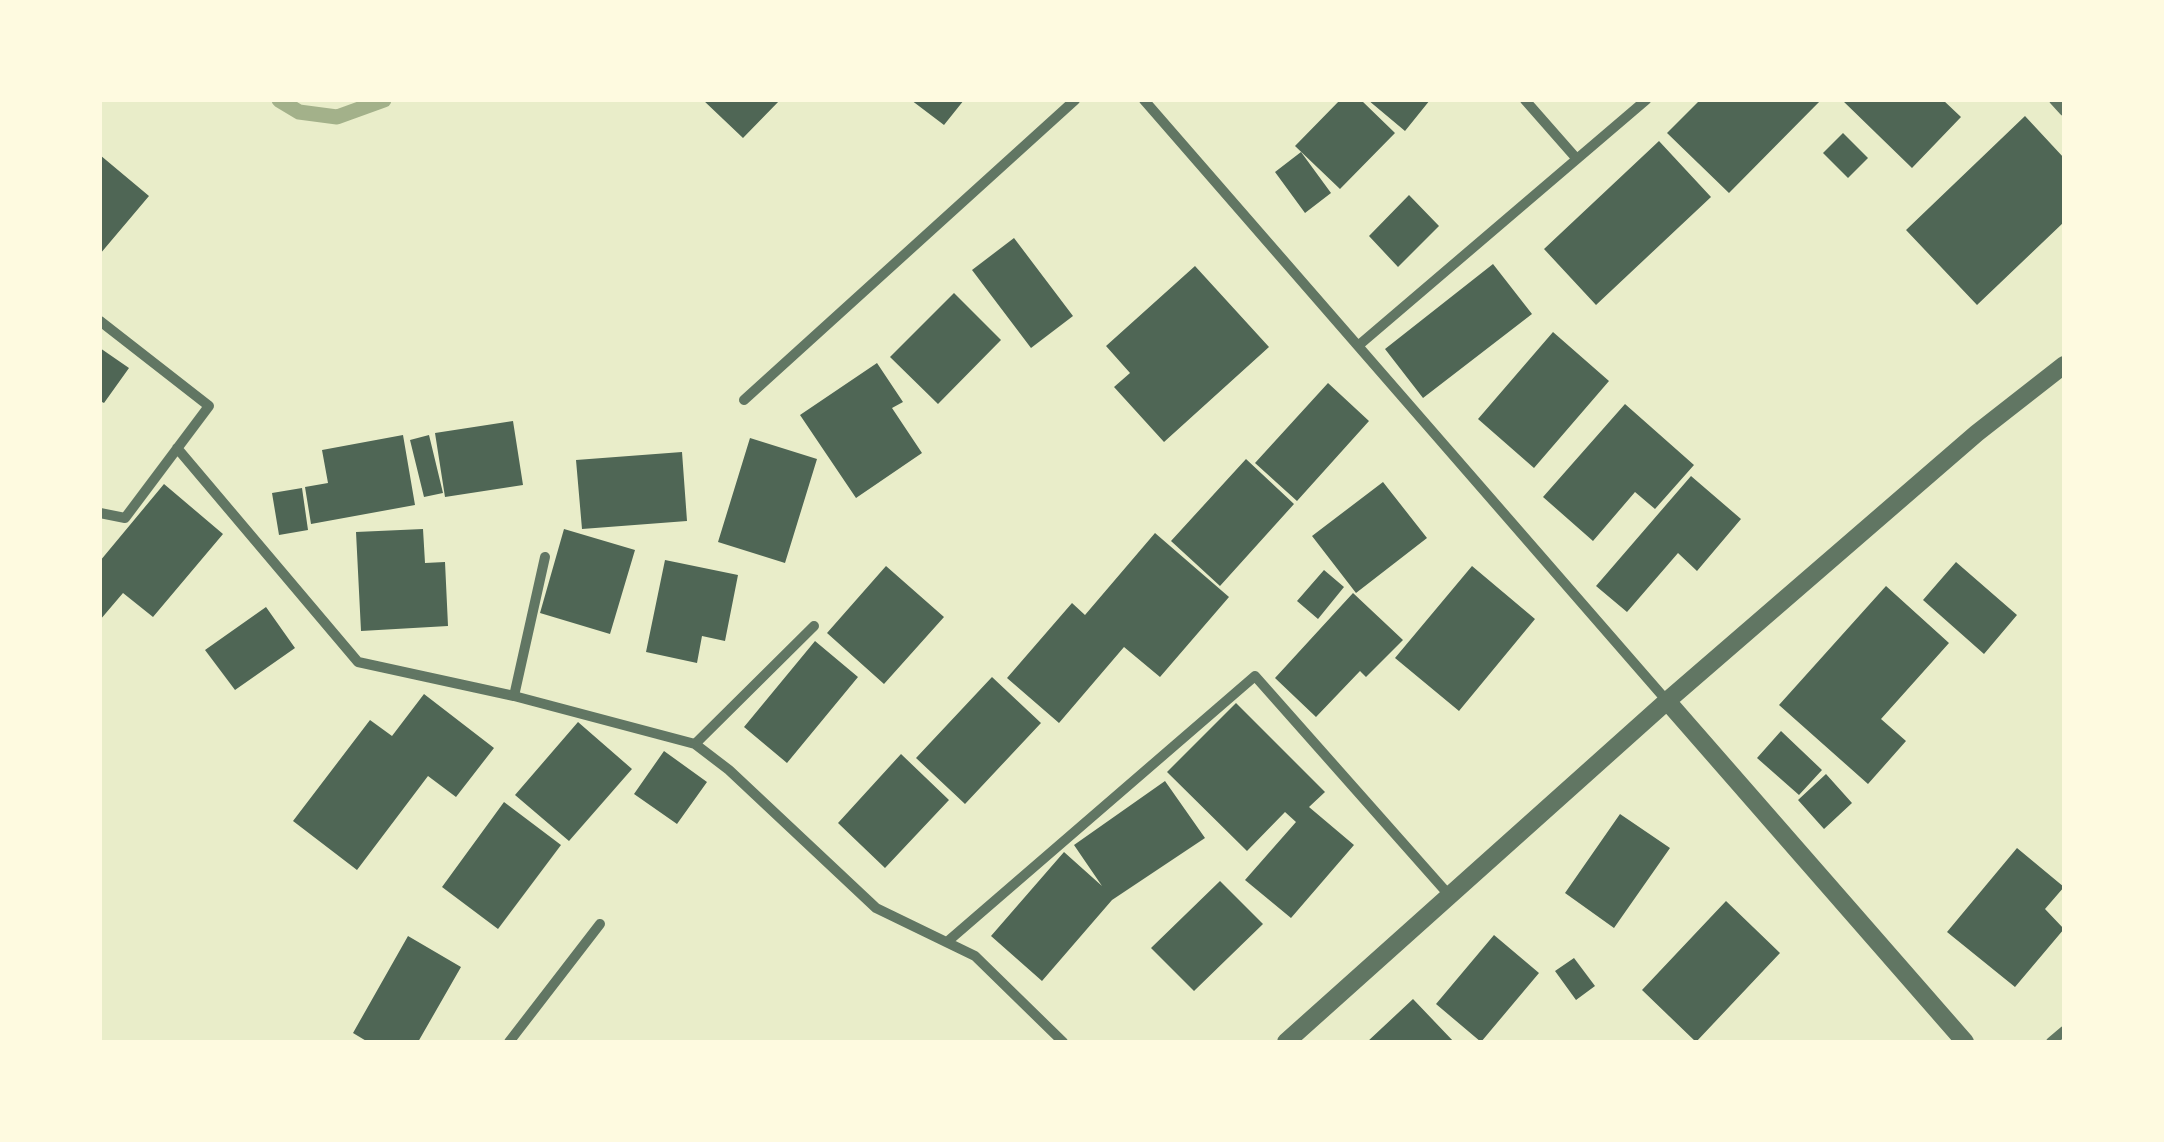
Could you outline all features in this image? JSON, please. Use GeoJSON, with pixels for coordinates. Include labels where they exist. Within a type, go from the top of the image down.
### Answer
{"type":"FeatureCollection","features":[{"type":"Feature","properties":{"kind":"street"},"geometry":{"type":"LineString","coordinates":[[744,400],[1075,100]]}},
{"type":"Feature","properties":{"kind":"street"},"geometry":{"type":"LineString","coordinates":[[1144,100],[1965,1042]]}},
{"type":"Feature","properties":{"kind":"street"},"geometry":{"type":"LineString","coordinates":[[1525,100],[1576,158]]}},
{"type":"Feature","properties":{"kind":"street"},"geometry":{"type":"LineString","coordinates":[[1359,345],[1646,100]]}},
{"type":"Feature","properties":{"kind":"street"},"geometry":{"type":"LineString","coordinates":[[2054,100],[2064,111]]}},
{"type":"Feature","properties":{"kind":"street"},"geometry":{"type":"LineString","coordinates":[[100,321],[208,406],[124,518],[100,513]]}},
{"type":"Feature","properties":{"kind":"street"},"geometry":{"type":"LineString","coordinates":[[1286,1042],[1667,701],[1977,433],[2064,366]]}},
{"type":"Feature","properties":{"kind":"street"},"geometry":{"type":"LineString","coordinates":[[177,448],[358,662],[514,696],[695,744],[876,908],[975,956],[1062,1042]]}},
{"type":"Feature","properties":{"kind":"street"},"geometry":{"type":"LineString","coordinates":[[514,696],[545,557]]}},
{"type":"Feature","properties":{"kind":"street"},"geometry":{"type":"LineString","coordinates":[[695,744],[814,626]]}},
{"type":"Feature","properties":{"kind":"street"},"geometry":{"type":"LineString","coordinates":[[947,942],[1254,676],[1449,896]]}},
{"type":"Feature","properties":{"kind":"street"},"geometry":{"type":"LineString","coordinates":[[509,1042],[600,924]]}},
{"type":"Feature","properties":{"kind":"street"},"geometry":{"type":"LineString","coordinates":[[2051,1042],[2064,1031]]}},
{"type":"Feature","properties":{"kind":"building"},"geometry":{"type":"Polygon","coordinates":[[[703,100],[780,100],[743,138],[703,100]]]}},
{"type":"Feature","properties":{"kind":"building"},"geometry":{"type":"Polygon","coordinates":[[[911,100],[964,100],[944,125],[911,100]]]}},
{"type":"Feature","properties":{"kind":"building"},"geometry":{"type":"Polygon","coordinates":[[[1340,100],[1361,100],[1395,133],[1340,189],[1295,146],[1340,100]]]}},
{"type":"Feature","properties":{"kind":"building"},"geometry":{"type":"Polygon","coordinates":[[[1368,100],[1430,100],[1405,131],[1368,100]]]}},
{"type":"Feature","properties":{"kind":"building"},"geometry":{"type":"Polygon","coordinates":[[[1700,100],[1821,100],[1729,193],[1667,133],[1700,100]]]}},
{"type":"Feature","properties":{"kind":"building"},"geometry":{"type":"Polygon","coordinates":[[[1842,100],[1943,100],[1961,117],[1912,168],[1842,100]]]}},
{"type":"Feature","properties":{"kind":"building"},"geometry":{"type":"Polygon","coordinates":[[[2025,116],[2064,158],[2064,222],[1977,305],[1906,230],[2025,116]]]}},
{"type":"Feature","properties":{"kind":"building"},"geometry":{"type":"Polygon","coordinates":[[[1843,133],[1868,158],[1848,178],[1823,153],[1843,133]]]}},
{"type":"Feature","properties":{"kind":"building"},"geometry":{"type":"Polygon","coordinates":[[[1659,141],[1711,197],[1596,305],[1544,249],[1659,141]]]}},
{"type":"Feature","properties":{"kind":"building"},"geometry":{"type":"Polygon","coordinates":[[[1301,152],[1331,193],[1305,213],[1275,172],[1301,152]]]}},
{"type":"Feature","properties":{"kind":"building"},"geometry":{"type":"Polygon","coordinates":[[[100,155],[149,196],[100,254],[100,155]]]}},
{"type":"Feature","properties":{"kind":"building"},"geometry":{"type":"Polygon","coordinates":[[[1409,195],[1439,226],[1398,267],[1369,236],[1409,195]]]}},
{"type":"Feature","properties":{"kind":"building"},"geometry":{"type":"Polygon","coordinates":[[[1014,238],[1073,316],[1031,348],[972,270],[1014,238]]]}},
{"type":"Feature","properties":{"kind":"building"},"geometry":{"type":"Polygon","coordinates":[[[1493,264],[1532,314],[1423,398],[1385,349],[1493,264]]]}},
{"type":"Feature","properties":{"kind":"building"},"geometry":{"type":"Polygon","coordinates":[[[1195,266],[1269,347],[1164,442],[1114,387],[1130,373],[1106,346],[1195,266]]]}},
{"type":"Feature","properties":{"kind":"building"},"geometry":{"type":"Polygon","coordinates":[[[954,293],[1001,340],[938,404],[890,357],[954,293]]]}},
{"type":"Feature","properties":{"kind":"building"},"geometry":{"type":"Polygon","coordinates":[[[1553,332],[1609,381],[1534,468],[1478,419],[1553,332]]]}},
{"type":"Feature","properties":{"kind":"building"},"geometry":{"type":"Polygon","coordinates":[[[100,348],[129,368],[104,403],[100,401],[100,348]]]}},
{"type":"Feature","properties":{"kind":"building"},"geometry":{"type":"Polygon","coordinates":[[[877,363],[903,402],[892,408],[922,453],[856,498],[800,415],[877,363]]]}},
{"type":"Feature","properties":{"kind":"building"},"geometry":{"type":"Polygon","coordinates":[[[1328,383],[1369,421],[1297,501],[1255,463],[1328,383]]]}},
{"type":"Feature","properties":{"kind":"building"},"geometry":{"type":"Polygon","coordinates":[[[1625,404],[1694,465],[1655,509],[1635,492],[1593,541],[1543,497],[1625,404]]]}},
{"type":"Feature","properties":{"kind":"building"},"geometry":{"type":"Polygon","coordinates":[[[513,421],[523,485],[445,497],[435,433],[513,421]]]}},
{"type":"Feature","properties":{"kind":"building"},"geometry":{"type":"Polygon","coordinates":[[[403,435],[415,505],[311,524],[305,487],[328,483],[322,450],[403,435]]]}},
{"type":"Feature","properties":{"kind":"building"},"geometry":{"type":"Polygon","coordinates":[[[429,435],[443,493],[424,497],[410,440],[429,435]]]}},
{"type":"Feature","properties":{"kind":"building"},"geometry":{"type":"Polygon","coordinates":[[[750,438],[817,459],[785,563],[718,542],[750,438]]]}},
{"type":"Feature","properties":{"kind":"building"},"geometry":{"type":"Polygon","coordinates":[[[682,452],[687,521],[582,529],[576,460],[682,452]]]}},
{"type":"Feature","properties":{"kind":"building"},"geometry":{"type":"Polygon","coordinates":[[[1246,459],[1294,504],[1220,586],[1171,541],[1246,459]]]}},
{"type":"Feature","properties":{"kind":"building"},"geometry":{"type":"Polygon","coordinates":[[[1691,476],[1741,519],[1697,571],[1678,553],[1627,612],[1596,586],[1691,476]]]}},
{"type":"Feature","properties":{"kind":"building"},"geometry":{"type":"Polygon","coordinates":[[[1383,482],[1427,538],[1356,593],[1312,536],[1383,482]]]}},
{"type":"Feature","properties":{"kind":"building"},"geometry":{"type":"Polygon","coordinates":[[[164,484],[223,534],[153,617],[123,593],[100,620],[100,561],[164,484]]]}},
{"type":"Feature","properties":{"kind":"building"},"geometry":{"type":"Polygon","coordinates":[[[302,488],[308,530],[279,535],[272,493],[302,488]]]}},
{"type":"Feature","properties":{"kind":"building"},"geometry":{"type":"Polygon","coordinates":[[[423,529],[425,563],[445,562],[448,626],[361,631],[356,532],[423,529]]]}},
{"type":"Feature","properties":{"kind":"building"},"geometry":{"type":"Polygon","coordinates":[[[564,529],[635,550],[610,634],[540,613],[564,529]]]}},
{"type":"Feature","properties":{"kind":"building"},"geometry":{"type":"Polygon","coordinates":[[[1155,533],[1229,597],[1160,677],[1124,647],[1059,723],[1007,678],[1072,603],[1085,615],[1155,533]]]}},
{"type":"Feature","properties":{"kind":"building"},"geometry":{"type":"Polygon","coordinates":[[[665,560],[738,575],[725,641],[702,636],[697,663],[646,652],[665,560]]]}},
{"type":"Feature","properties":{"kind":"building"},"geometry":{"type":"Polygon","coordinates":[[[1956,562],[2017,615],[1984,654],[1923,600],[1956,562]]]}},
{"type":"Feature","properties":{"kind":"building"},"geometry":{"type":"Polygon","coordinates":[[[886,566],[944,617],[884,684],[827,633],[886,566]]]}},
{"type":"Feature","properties":{"kind":"building"},"geometry":{"type":"Polygon","coordinates":[[[1472,566],[1535,619],[1459,711],[1395,658],[1472,566]]]}},
{"type":"Feature","properties":{"kind":"building"},"geometry":{"type":"Polygon","coordinates":[[[1324,570],[1344,587],[1318,619],[1297,601],[1324,570]]]}},
{"type":"Feature","properties":{"kind":"building"},"geometry":{"type":"Polygon","coordinates":[[[1886,586],[1949,643],[1881,719],[1906,741],[1868,784],[1779,705],[1886,586]]]}},
{"type":"Feature","properties":{"kind":"building"},"geometry":{"type":"Polygon","coordinates":[[[1353,593],[1403,640],[1366,677],[1360,671],[1316,717],[1275,678],[1353,593]]]}},
{"type":"Feature","properties":{"kind":"building"},"geometry":{"type":"Polygon","coordinates":[[[266,607],[295,648],[235,690],[205,650],[266,607]]]}},
{"type":"Feature","properties":{"kind":"building"},"geometry":{"type":"Polygon","coordinates":[[[815,641],[858,677],[787,763],[744,727],[815,641]]]}},
{"type":"Feature","properties":{"kind":"building"},"geometry":{"type":"Polygon","coordinates":[[[992,677],[1041,723],[965,804],[916,758],[992,677]]]}},
{"type":"Feature","properties":{"kind":"building"},"geometry":{"type":"Polygon","coordinates":[[[424,694],[494,748],[456,797],[428,776],[357,870],[293,821],[370,720],[392,736],[424,694]]]}},
{"type":"Feature","properties":{"kind":"building"},"geometry":{"type":"Polygon","coordinates":[[[1236,703],[1325,792],[1309,807],[1354,845],[1291,918],[1245,880],[1296,822],[1285,812],[1247,851],[1167,772],[1236,703]]]}},
{"type":"Feature","properties":{"kind":"building"},"geometry":{"type":"Polygon","coordinates":[[[578,722],[632,769],[569,841],[515,795],[578,722]]]}},
{"type":"Feature","properties":{"kind":"building"},"geometry":{"type":"Polygon","coordinates":[[[1781,731],[1822,770],[1799,795],[1757,758],[1781,731]]]}},
{"type":"Feature","properties":{"kind":"building"},"geometry":{"type":"Polygon","coordinates":[[[664,751],[707,782],[677,824],[634,794],[664,751]]]}},
{"type":"Feature","properties":{"kind":"building"},"geometry":{"type":"Polygon","coordinates":[[[901,754],[949,800],[885,868],[838,823],[901,754]]]}},
{"type":"Feature","properties":{"kind":"building"},"geometry":{"type":"Polygon","coordinates":[[[1826,774],[1852,803],[1824,829],[1798,800],[1826,774]]]}},
{"type":"Feature","properties":{"kind":"building"},"geometry":{"type":"Polygon","coordinates":[[[1165,781],[1205,838],[1112,900],[1042,981],[991,936],[1064,852],[1102,886],[1074,845],[1165,781]]]}},
{"type":"Feature","properties":{"kind":"building"},"geometry":{"type":"Polygon","coordinates":[[[504,802],[561,845],[498,929],[442,887],[504,802]]]}},
{"type":"Feature","properties":{"kind":"building"},"geometry":{"type":"Polygon","coordinates":[[[1620,814],[1670,848],[1614,928],[1565,893],[1620,814]]]}},
{"type":"Feature","properties":{"kind":"building"},"geometry":{"type":"Polygon","coordinates":[[[2017,848],[2064,887],[2045,909],[2064,929],[2015,987],[1947,932],[2017,848]]]}},
{"type":"Feature","properties":{"kind":"building"},"geometry":{"type":"Polygon","coordinates":[[[1220,881],[1263,924],[1194,991],[1151,948],[1220,881]]]}},
{"type":"Feature","properties":{"kind":"building"},"geometry":{"type":"Polygon","coordinates":[[[1726,901],[1780,953],[1696,1042],[1642,990],[1726,901]]]}},
{"type":"Feature","properties":{"kind":"building"},"geometry":{"type":"Polygon","coordinates":[[[1494,935],[1539,973],[1481,1042],[1436,1004],[1494,935]]]}},
{"type":"Feature","properties":{"kind":"building"},"geometry":{"type":"Polygon","coordinates":[[[408,936],[461,967],[418,1042],[368,1042],[353,1033],[408,936]]]}},
{"type":"Feature","properties":{"kind":"building"},"geometry":{"type":"Polygon","coordinates":[[[1574,958],[1595,986],[1576,1000],[1555,971],[1574,958]]]}},
{"type":"Feature","properties":{"kind":"building"},"geometry":{"type":"Polygon","coordinates":[[[1413,999],[1454,1042],[1367,1042],[1413,999]]]}},
{"type":"Feature","properties":{"kind":"waterway"},"geometry":{"type":"LineString","coordinates":[[279,100],[299,112],[337,117],[384,100]]}}]}
